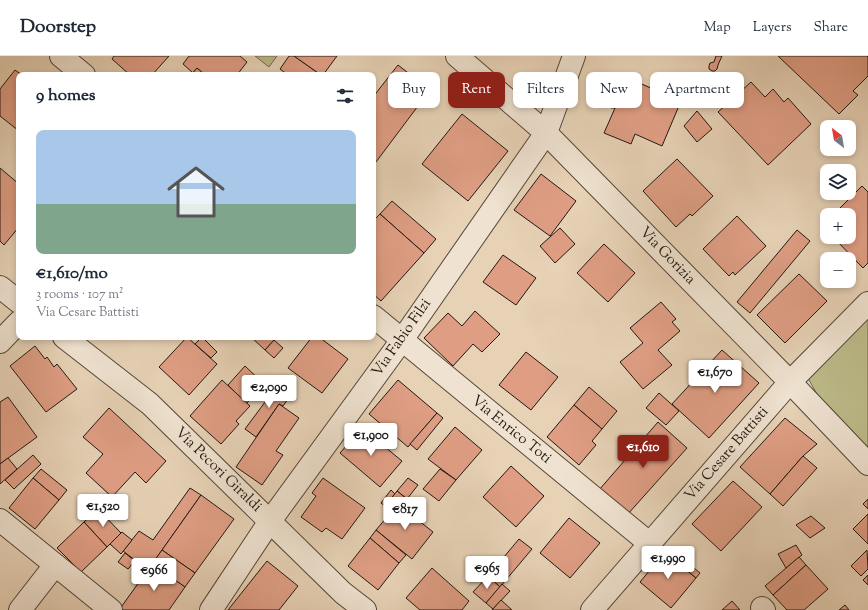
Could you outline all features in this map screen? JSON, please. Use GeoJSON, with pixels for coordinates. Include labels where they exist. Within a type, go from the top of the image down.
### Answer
{"type":"FeatureCollection","features":[{"type":"Feature","properties":{"kind":"street"},"geometry":{"type":"LineString","coordinates":[[61,56],[80,72]]}},
{"type":"Feature","properties":{"kind":"street","name":"Via Gorizia"},"geometry":{"type":"LineString","coordinates":[[457,56],[546,133],[790,382],[868,464]]}},
{"type":"Feature","properties":{"kind":"street","name":"Via Fabio Filzi"},"geometry":{"type":"LineString","coordinates":[[211,610],[270,521],[402,340],[546,133],[574,56]]}},
{"type":"Feature","properties":{"kind":"street"},"geometry":{"type":"LineString","coordinates":[[0,287],[16,300]]}},
{"type":"Feature","properties":{"kind":"street","name":"Via Cesare Battisti"},"geometry":{"type":"LineString","coordinates":[[592,610],[790,382],[868,303]]}},
{"type":"Feature","properties":{"kind":"street","name":"Via Enrico Toti"},"geometry":{"type":"LineString","coordinates":[[376,318],[649,543]]}},
{"type":"Feature","properties":{"kind":"street"},"geometry":{"type":"LineString","coordinates":[[0,342],[16,325]]}},
{"type":"Feature","properties":{"kind":"street","name":"Via Pecori Giraldi"},"geometry":{"type":"LineString","coordinates":[[68,340],[150,404],[343,593],[366,610]]}},
{"type":"Feature","properties":{"kind":"street"},"geometry":{"type":"LineString","coordinates":[[0,520],[111,610]]}},
{"type":"Feature","properties":{"kind":"street"},"geometry":{"type":"LineString","coordinates":[[20,610],[55,565]]}},
{"type":"Feature","properties":{"kind":"shaded area"},"geometry":{"type":"Polygon","coordinates":[[[255,56],[277,56],[269,67],[255,56]]]}},
{"type":"Feature","properties":{"kind":"shaded area"},"geometry":{"type":"Polygon","coordinates":[[[868,315],[868,448],[817,394],[809,380],[809,372],[868,315]]]}},
{"type":"Feature","properties":{"kind":"building"},"geometry":{"type":"Polygon","coordinates":[[[114,56],[169,56],[155,72],[127,72],[112,59],[114,56]]]}},
{"type":"Feature","properties":{"kind":"building"},"geometry":{"type":"Polygon","coordinates":[[[189,56],[240,56],[247,62],[239,72],[202,72],[197,68],[192,72],[183,64],[189,56]]]}},
{"type":"Feature","properties":{"kind":"building"},"geometry":{"type":"Polygon","coordinates":[[[289,56],[294,56],[317,72],[284,72],[280,69],[289,56]]]}},
{"type":"Feature","properties":{"kind":"building"},"geometry":{"type":"Polygon","coordinates":[[[294,56],[337,56],[325,72],[317,72],[294,56]]]}},
{"type":"Feature","properties":{"kind":"building"},"geometry":{"type":"Polygon","coordinates":[[[716,56],[722,56],[717,69],[712,71],[709,69],[709,66],[710,63],[714,62],[716,56]]]}},
{"type":"Feature","properties":{"kind":"building"},"geometry":{"type":"Polygon","coordinates":[[[778,56],[867,56],[868,76],[853,91],[858,95],[839,114],[778,56]]]}},
{"type":"Feature","properties":{"kind":"building"},"geometry":{"type":"Polygon","coordinates":[[[398,65],[407,72],[393,72],[398,65]]]}},
{"type":"Feature","properties":{"kind":"building"},"geometry":{"type":"Polygon","coordinates":[[[197,68],[202,72],[194,72],[197,68]]]}},
{"type":"Feature","properties":{"kind":"building"},"geometry":{"type":"Polygon","coordinates":[[[15,70],[18,72],[16,72],[16,129],[0,116],[0,89],[15,70]]]}},
{"type":"Feature","properties":{"kind":"building"},"geometry":{"type":"Polygon","coordinates":[[[388,78],[388,108],[416,108],[376,162],[376,93],[388,78]]]}},
{"type":"Feature","properties":{"kind":"building"},"geometry":{"type":"Polygon","coordinates":[[[751,82],[765,97],[773,89],[784,102],[788,98],[811,124],[768,165],[718,112],[722,108],[744,108],[744,88],[751,82]]]}},
{"type":"Feature","properties":{"kind":"building"},"geometry":{"type":"Polygon","coordinates":[[[642,84],[650,88],[650,108],[678,108],[662,146],[635,134],[631,144],[604,133],[615,108],[642,108],[642,84]]]}},
{"type":"Feature","properties":{"kind":"building"},"geometry":{"type":"Polygon","coordinates":[[[697,111],[712,129],[697,142],[684,126],[697,111]]]}},
{"type":"Feature","properties":{"kind":"building"},"geometry":{"type":"Polygon","coordinates":[[[462,114],[508,151],[468,201],[422,164],[462,114]]]}},
{"type":"Feature","properties":{"kind":"building"},"geometry":{"type":"Polygon","coordinates":[[[677,159],[713,196],[692,216],[690,214],[676,227],[643,191],[677,159]]]}},
{"type":"Feature","properties":{"kind":"building"},"geometry":{"type":"Polygon","coordinates":[[[0,168],[16,181],[16,231],[4,245],[0,241],[0,168]]]}},
{"type":"Feature","properties":{"kind":"building"},"geometry":{"type":"Polygon","coordinates":[[[541,174],[576,201],[550,236],[514,210],[541,174]]]}},
{"type":"Feature","properties":{"kind":"building"},"geometry":{"type":"Polygon","coordinates":[[[862,186],[868,192],[868,263],[863,268],[856,261],[856,252],[848,252],[840,244],[856,244],[856,208],[840,208],[848,200],[856,200],[856,192],[862,186]]]}},
{"type":"Feature","properties":{"kind":"building"},"geometry":{"type":"Polygon","coordinates":[[[392,201],[436,239],[424,253],[380,214],[392,201]]]}},
{"type":"Feature","properties":{"kind":"building"},"geometry":{"type":"Polygon","coordinates":[[[380,214],[424,253],[381,301],[376,297],[376,218],[380,214]]]}},
{"type":"Feature","properties":{"kind":"building"},"geometry":{"type":"Polygon","coordinates":[[[737,216],[766,246],[735,275],[733,272],[729,276],[703,249],[737,216]]]}},
{"type":"Feature","properties":{"kind":"building"},"geometry":{"type":"Polygon","coordinates":[[[560,228],[575,244],[555,263],[540,246],[560,228]]]}},
{"type":"Feature","properties":{"kind":"building"},"geometry":{"type":"Polygon","coordinates":[[[797,230],[810,241],[750,313],[737,302],[797,230]]]}},
{"type":"Feature","properties":{"kind":"building"},"geometry":{"type":"Polygon","coordinates":[[[604,244],[635,273],[608,302],[577,273],[604,244]]]}},
{"type":"Feature","properties":{"kind":"building"},"geometry":{"type":"Polygon","coordinates":[[[503,255],[536,278],[516,305],[483,282],[503,255]]]}},
{"type":"Feature","properties":{"kind":"building"},"geometry":{"type":"Polygon","coordinates":[[[799,274],[827,301],[785,343],[757,315],[799,274]]]}},
{"type":"Feature","properties":{"kind":"building"},"geometry":{"type":"Polygon","coordinates":[[[661,302],[676,319],[672,322],[680,331],[658,350],[672,365],[643,389],[620,362],[643,343],[630,328],[661,302]]]}},
{"type":"Feature","properties":{"kind":"building"},"geometry":{"type":"Polygon","coordinates":[[[475,311],[500,334],[482,352],[473,344],[453,366],[424,338],[448,313],[462,326],[475,311]]]}},
{"type":"Feature","properties":{"kind":"building"},"geometry":{"type":"Polygon","coordinates":[[[184,340],[190,340],[217,364],[189,395],[159,367],[184,340]]]}},
{"type":"Feature","properties":{"kind":"building"},"geometry":{"type":"Polygon","coordinates":[[[199,340],[205,340],[217,352],[211,358],[195,344],[199,340]]]}},
{"type":"Feature","properties":{"kind":"building"},"geometry":{"type":"Polygon","coordinates":[[[254,340],[274,340],[265,350],[254,340]]]}},
{"type":"Feature","properties":{"kind":"building"},"geometry":{"type":"Polygon","coordinates":[[[274,340],[283,348],[274,358],[265,350],[274,340]]]}},
{"type":"Feature","properties":{"kind":"building"},"geometry":{"type":"Polygon","coordinates":[[[310,340],[323,340],[348,359],[322,393],[288,368],[310,340]]]}},
{"type":"Feature","properties":{"kind":"building"},"geometry":{"type":"Polygon","coordinates":[[[35,346],[45,359],[47,357],[54,367],[57,364],[77,389],[46,412],[10,366],[35,346]]]}},
{"type":"Feature","properties":{"kind":"building"},"geometry":{"type":"Polygon","coordinates":[[[722,350],[759,383],[709,438],[672,404],[722,350]]]}},
{"type":"Feature","properties":{"kind":"building"},"geometry":{"type":"Polygon","coordinates":[[[526,352],[558,377],[531,410],[499,385],[526,352]]]}},
{"type":"Feature","properties":{"kind":"building"},"geometry":{"type":"Polygon","coordinates":[[[245,366],[264,384],[246,404],[228,385],[245,366]]]}},
{"type":"Feature","properties":{"kind":"building"},"geometry":{"type":"Polygon","coordinates":[[[222,380],[250,406],[236,421],[239,424],[221,444],[190,416],[222,380]]]}},
{"type":"Feature","properties":{"kind":"building"},"geometry":{"type":"Polygon","coordinates":[[[398,380],[437,413],[408,447],[369,414],[398,380]]]}},
{"type":"Feature","properties":{"kind":"building"},"geometry":{"type":"Polygon","coordinates":[[[280,382],[293,392],[283,406],[279,404],[256,437],[245,429],[280,382]]]}},
{"type":"Feature","properties":{"kind":"building"},"geometry":{"type":"Polygon","coordinates":[[[589,387],[617,411],[602,429],[574,405],[589,387]]]}},
{"type":"Feature","properties":{"kind":"building"},"geometry":{"type":"Polygon","coordinates":[[[659,393],[679,411],[666,425],[646,408],[659,393]]]}},
{"type":"Feature","properties":{"kind":"building"},"geometry":{"type":"Polygon","coordinates":[[[8,397],[37,437],[0,464],[0,402],[8,397]]]}},
{"type":"Feature","properties":{"kind":"building"},"geometry":{"type":"Polygon","coordinates":[[[279,404],[299,418],[276,451],[283,455],[262,485],[236,467],[279,404]]]}},
{"type":"Feature","properties":{"kind":"building"},"geometry":{"type":"Polygon","coordinates":[[[574,405],[602,429],[592,441],[596,445],[579,465],[547,437],[574,405]]]}},
{"type":"Feature","properties":{"kind":"building"},"geometry":{"type":"Polygon","coordinates":[[[109,408],[166,461],[146,483],[135,472],[112,497],[86,473],[103,454],[83,437],[109,408]]]}},
{"type":"Feature","properties":{"kind":"building"},"geometry":{"type":"Polygon","coordinates":[[[437,413],[443,418],[417,450],[410,444],[437,413]]]}},
{"type":"Feature","properties":{"kind":"building"},"geometry":{"type":"Polygon","coordinates":[[[785,418],[817,444],[803,456],[770,494],[740,467],[785,418]]]}},
{"type":"Feature","properties":{"kind":"building"},"geometry":{"type":"Polygon","coordinates":[[[658,422],[687,448],[627,515],[599,490],[658,422]]]}},
{"type":"Feature","properties":{"kind":"building"},"geometry":{"type":"Polygon","coordinates":[[[455,427],[482,450],[456,480],[428,459],[455,427]]]}},
{"type":"Feature","properties":{"kind":"building"},"geometry":{"type":"Polygon","coordinates":[[[362,428],[402,461],[380,487],[340,453],[362,428]]]}},
{"type":"Feature","properties":{"kind":"building"},"geometry":{"type":"Polygon","coordinates":[[[33,455],[41,464],[14,489],[5,480],[33,455]]]}},
{"type":"Feature","properties":{"kind":"building"},"geometry":{"type":"Polygon","coordinates":[[[803,456],[817,468],[783,506],[770,494],[803,456]]]}},
{"type":"Feature","properties":{"kind":"building"},"geometry":{"type":"Polygon","coordinates":[[[8,458],[17,469],[0,484],[0,464],[8,458]]]}},
{"type":"Feature","properties":{"kind":"building"},"geometry":{"type":"Polygon","coordinates":[[[511,466],[544,496],[516,527],[483,497],[511,466]]]}},
{"type":"Feature","properties":{"kind":"building"},"geometry":{"type":"Polygon","coordinates":[[[41,469],[67,490],[59,500],[33,478],[41,469]]]}},
{"type":"Feature","properties":{"kind":"building"},"geometry":{"type":"Polygon","coordinates":[[[440,469],[456,480],[439,501],[423,489],[440,469]]]}},
{"type":"Feature","properties":{"kind":"building"},"geometry":{"type":"Polygon","coordinates":[[[33,478],[59,500],[35,529],[9,508],[33,478]]]}},
{"type":"Feature","properties":{"kind":"building"},"geometry":{"type":"Polygon","coordinates":[[[323,478],[365,508],[342,539],[326,528],[322,532],[301,517],[316,496],[312,493],[323,478]]]}},
{"type":"Feature","properties":{"kind":"building"},"geometry":{"type":"Polygon","coordinates":[[[408,478],[418,485],[407,499],[397,491],[408,478]]]}},
{"type":"Feature","properties":{"kind":"building"},"geometry":{"type":"Polygon","coordinates":[[[733,481],[762,507],[721,551],[692,524],[733,481]]]}},
{"type":"Feature","properties":{"kind":"building"},"geometry":{"type":"Polygon","coordinates":[[[190,488],[201,495],[148,570],[123,551],[139,531],[153,540],[190,488]]]}},
{"type":"Feature","properties":{"kind":"building"},"geometry":{"type":"Polygon","coordinates":[[[391,490],[395,494],[385,506],[381,503],[391,490]]]}},
{"type":"Feature","properties":{"kind":"building"},"geometry":{"type":"Polygon","coordinates":[[[397,491],[412,503],[406,511],[398,504],[391,512],[385,506],[397,491]]]}},
{"type":"Feature","properties":{"kind":"building"},"geometry":{"type":"Polygon","coordinates":[[[201,495],[234,519],[195,573],[162,550],[201,495]]]}},
{"type":"Feature","properties":{"kind":"building"},"geometry":{"type":"Polygon","coordinates":[[[868,499],[868,509],[863,504],[868,499]]]}},
{"type":"Feature","properties":{"kind":"building"},"geometry":{"type":"Polygon","coordinates":[[[398,504],[433,532],[412,559],[376,530],[398,504]]]}},
{"type":"Feature","properties":{"kind":"building"},"geometry":{"type":"Polygon","coordinates":[[[98,509],[121,533],[107,547],[84,522],[98,509]]]}},
{"type":"Feature","properties":{"kind":"building"},"geometry":{"type":"Polygon","coordinates":[[[868,514],[868,544],[853,529],[868,514]]]}},
{"type":"Feature","properties":{"kind":"building"},"geometry":{"type":"Polygon","coordinates":[[[811,516],[825,528],[810,538],[796,525],[811,516]]]}},
{"type":"Feature","properties":{"kind":"building"},"geometry":{"type":"Polygon","coordinates":[[[569,518],[600,543],[570,578],[540,553],[569,518]]]}},
{"type":"Feature","properties":{"kind":"building"},"geometry":{"type":"Polygon","coordinates":[[[84,522],[107,547],[81,572],[57,548],[84,522]]]}},
{"type":"Feature","properties":{"kind":"building"},"geometry":{"type":"Polygon","coordinates":[[[376,530],[406,555],[399,563],[370,538],[376,530]]]}},
{"type":"Feature","properties":{"kind":"building"},"geometry":{"type":"Polygon","coordinates":[[[122,532],[132,540],[121,554],[110,544],[122,532]]]}},
{"type":"Feature","properties":{"kind":"building"},"geometry":{"type":"Polygon","coordinates":[[[370,538],[399,563],[378,590],[348,566],[370,538]]]}},
{"type":"Feature","properties":{"kind":"building"},"geometry":{"type":"Polygon","coordinates":[[[519,539],[532,549],[500,587],[488,576],[519,539]]]}},
{"type":"Feature","properties":{"kind":"building"},"geometry":{"type":"Polygon","coordinates":[[[796,545],[802,555],[786,568],[778,554],[796,545]]]}},
{"type":"Feature","properties":{"kind":"building"},"geometry":{"type":"Polygon","coordinates":[[[162,550],[195,573],[185,587],[152,564],[162,550]]]}},
{"type":"Feature","properties":{"kind":"building"},"geometry":{"type":"Polygon","coordinates":[[[867,550],[868,569],[861,576],[851,566],[867,550]]]}},
{"type":"Feature","properties":{"kind":"building"},"geometry":{"type":"Polygon","coordinates":[[[665,552],[696,578],[671,608],[640,582],[665,552]]]}},
{"type":"Feature","properties":{"kind":"building"},"geometry":{"type":"Polygon","coordinates":[[[125,553],[135,561],[128,569],[118,562],[125,553]]]}},
{"type":"Feature","properties":{"kind":"building"},"geometry":{"type":"Polygon","coordinates":[[[676,553],[700,573],[696,578],[672,558],[676,553]]]}},
{"type":"Feature","properties":{"kind":"building"},"geometry":{"type":"Polygon","coordinates":[[[799,557],[806,565],[773,595],[765,586],[799,557]]]}},
{"type":"Feature","properties":{"kind":"building"},"geometry":{"type":"Polygon","coordinates":[[[267,561],[298,586],[279,610],[228,610],[267,561]]]}},
{"type":"Feature","properties":{"kind":"building"},"geometry":{"type":"Polygon","coordinates":[[[152,564],[185,587],[169,610],[119,610],[152,564]]]}},
{"type":"Feature","properties":{"kind":"building"},"geometry":{"type":"Polygon","coordinates":[[[806,565],[828,589],[804,610],[787,610],[773,595],[806,565]]]}},
{"type":"Feature","properties":{"kind":"building"},"geometry":{"type":"Polygon","coordinates":[[[432,568],[469,601],[462,610],[420,610],[406,598],[432,568]]]}},
{"type":"Feature","properties":{"kind":"building"},"geometry":{"type":"Polygon","coordinates":[[[868,575],[868,585],[863,580],[868,575]]]}},
{"type":"Feature","properties":{"kind":"building"},"geometry":{"type":"Polygon","coordinates":[[[488,576],[500,587],[486,603],[473,592],[488,576]]]}},
{"type":"Feature","properties":{"kind":"building"},"geometry":{"type":"Polygon","coordinates":[[[502,584],[510,591],[493,609],[486,603],[502,584]]]}},
{"type":"Feature","properties":{"kind":"building"},"geometry":{"type":"Polygon","coordinates":[[[501,600],[512,610],[492,610],[501,600]]]}},
{"type":"Feature","properties":{"kind":"building"},"geometry":{"type":"Polygon","coordinates":[[[732,601],[740,610],[722,610],[732,601]]]}},
{"type":"Feature","properties":{"kind":"building"},"geometry":{"type":"Polygon","coordinates":[[[845,605],[849,610],[839,610],[845,605]]]}}]}
